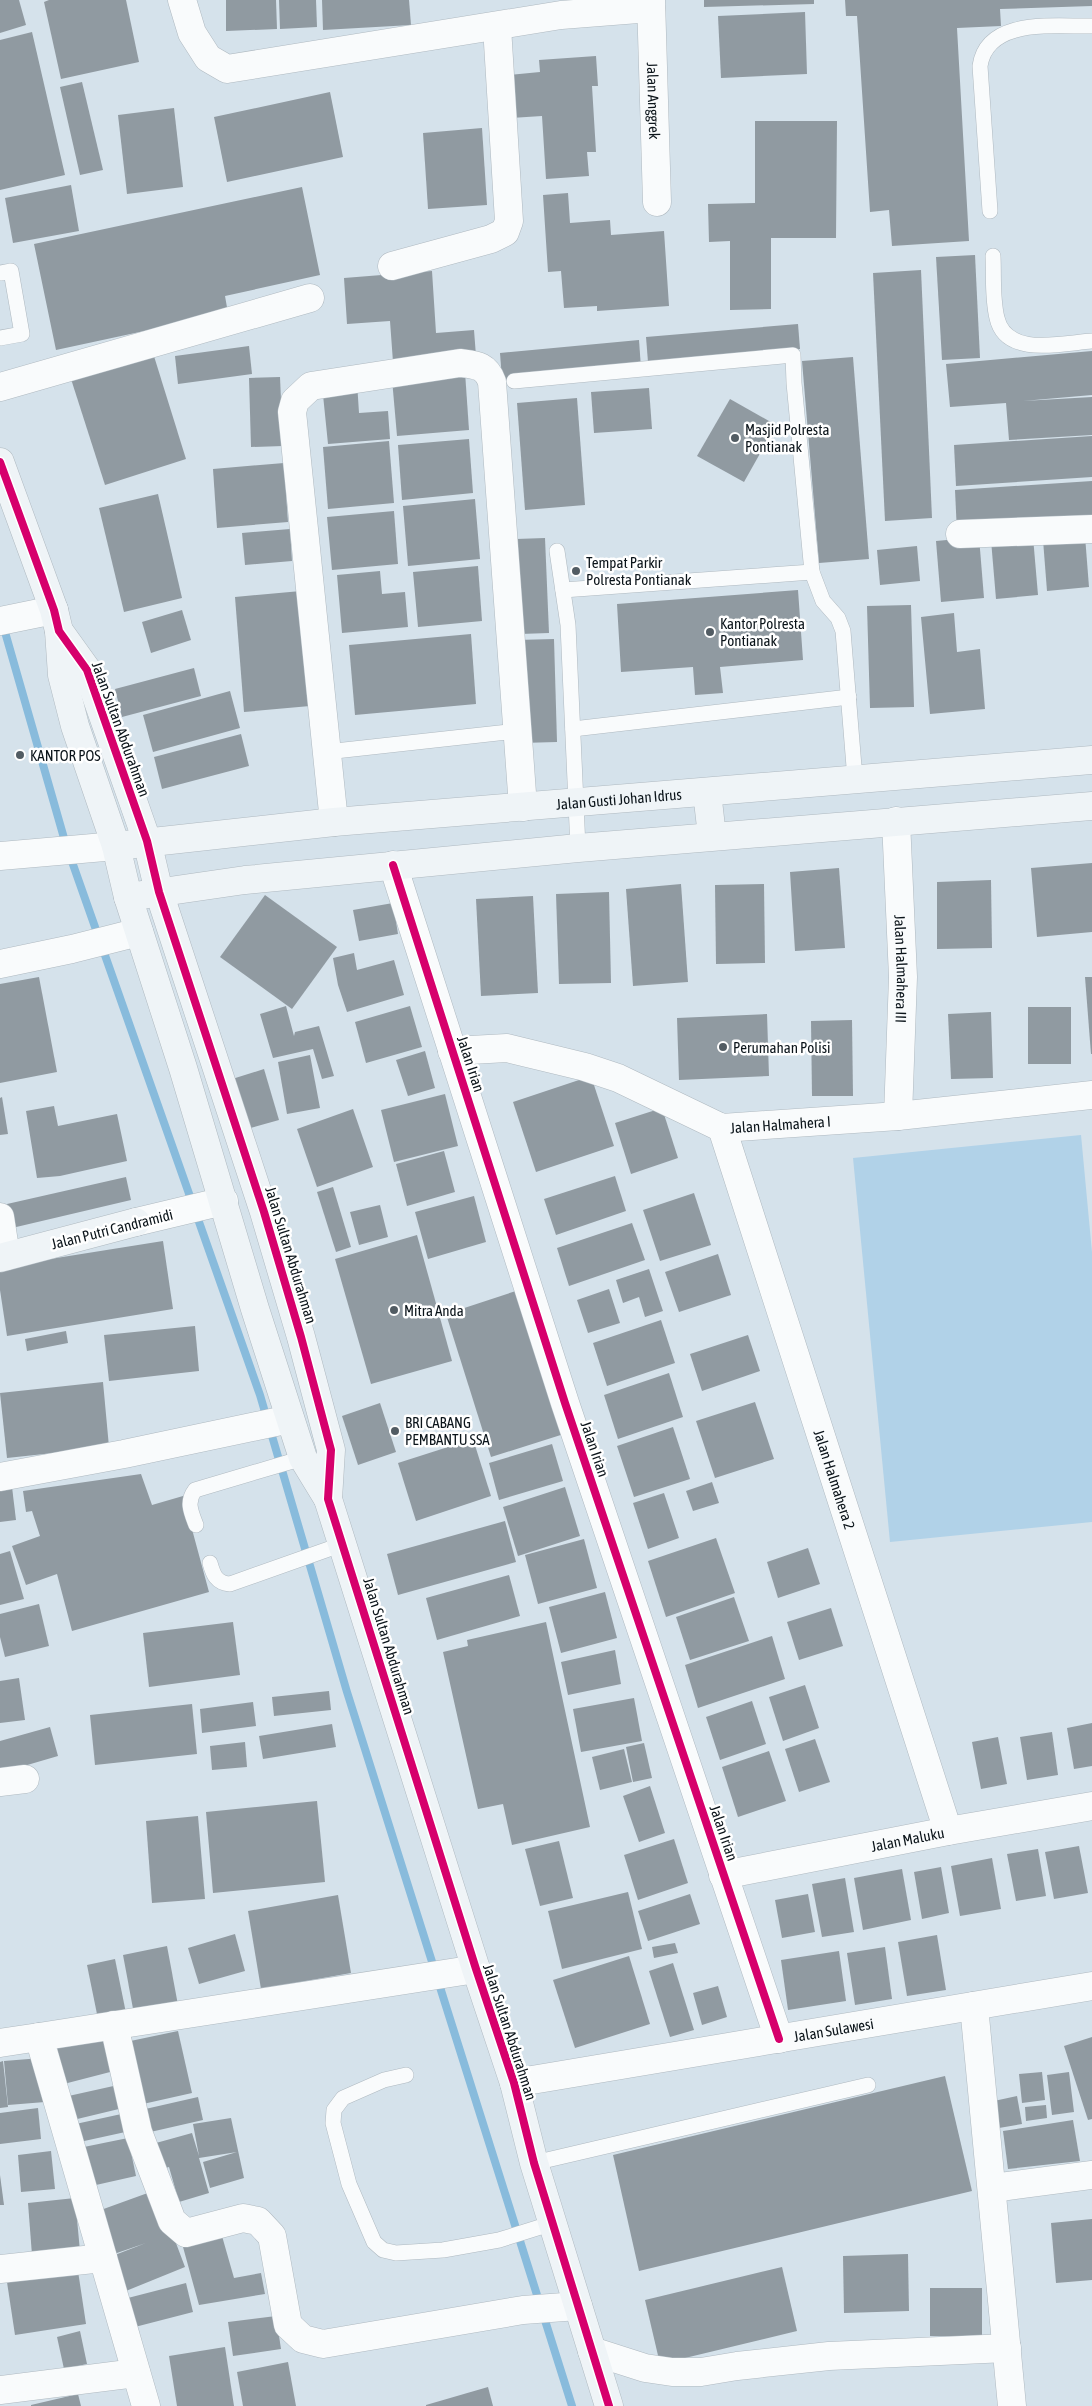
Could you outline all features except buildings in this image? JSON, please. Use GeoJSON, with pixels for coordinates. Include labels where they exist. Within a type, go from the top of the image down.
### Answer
{"type":"FeatureCollection","features":[{"type":"Feature","properties":{"kind":"street"},"geometry":{"type":"LineString","coordinates":[[182,0],[192,34],[208,58],[228,69],[497,27],[561,15],[651,4]]}},
{"type":"Feature","properties":{"kind":"street","name":"Jalan Anggrek"},"geometry":{"type":"LineString","coordinates":[[651,4],[657,202]]}},
{"type":"Feature","properties":{"kind":"street"},"geometry":{"type":"LineString","coordinates":[[392,266],[491,239],[505,232],[509,221],[497,27]]}},
{"type":"Feature","properties":{"kind":"street"},"geometry":{"type":"LineString","coordinates":[[0,387],[310,298]]}},
{"type":"Feature","properties":{"kind":"street"},"geometry":{"type":"LineString","coordinates":[[334,822],[292,412],[295,401],[311,386],[460,363],[480,365],[488,371],[492,382],[523,807]]}},
{"type":"Feature","properties":{"kind":"street","name":"Jalan Sultan Abdurahman"},"geometry":{"type":"LineString","coordinates":[[0,462],[6,499],[57,620],[87,670],[147,841],[159,892],[259,1194],[302,1337],[331,1450],[328,1499],[476,1969],[514,2083],[534,2163],[609,2406]]}},
{"type":"Feature","properties":{"kind":"street"},"geometry":{"type":"LineString","coordinates":[[960,534],[1092,529]]}},
{"type":"Feature","properties":{"kind":"street"},"geometry":{"type":"LineString","coordinates":[[11,619],[57,620],[62,675],[75,726],[115,846],[128,898],[129,934],[222,1202],[289,1419],[287,1463],[328,1499]]}},
{"type":"Feature","properties":{"kind":"street","name":"Jalan Gusti Johan Idrus"},"geometry":{"type":"LineString","coordinates":[[115,846],[334,822],[1092,760]]}},
{"type":"Feature","properties":{"kind":"street"},"geometry":{"type":"LineString","coordinates":[[707,792],[712,836]]}},
{"type":"Feature","properties":{"kind":"street"},"geometry":{"type":"LineString","coordinates":[[128,898],[245,880],[578,848],[1092,806]]}},
{"type":"Feature","properties":{"kind":"street","name":"Jalan Halmahera III"},"geometry":{"type":"LineString","coordinates":[[896,821],[903,977],[898,1116]]}},
{"type":"Feature","properties":{"kind":"street"},"geometry":{"type":"LineString","coordinates":[[0,856],[115,846]]}},
{"type":"Feature","properties":{"kind":"street","name":"Jalan Irian"},"geometry":{"type":"LineString","coordinates":[[393,866],[565,1403],[779,2039]]}},
{"type":"Feature","properties":{"kind":"street"},"geometry":{"type":"LineString","coordinates":[[0,964],[72,949],[129,934]]}},
{"type":"Feature","properties":{"kind":"street","name":"Jalan Halmahera I"},"geometry":{"type":"LineString","coordinates":[[452,1051],[507,1048],[585,1067],[618,1078],[722,1128],[898,1116],[1092,1095]]}},
{"type":"Feature","properties":{"kind":"street","name":"Jalan Halmahera 2"},"geometry":{"type":"LineString","coordinates":[[722,1128],[948,1831]]}},
{"type":"Feature","properties":{"kind":"street","name":"Jalan Putri Candramidi"},"geometry":{"type":"LineString","coordinates":[[3,1257],[136,1222],[222,1202]]}},
{"type":"Feature","properties":{"kind":"street"},"geometry":{"type":"LineString","coordinates":[[0,1217],[3,1257]]}},
{"type":"Feature","properties":{"kind":"street"},"geometry":{"type":"LineString","coordinates":[[0,1477],[289,1419]]}},
{"type":"Feature","properties":{"kind":"street","name":"Jalan Maluku"},"geometry":{"type":"LineString","coordinates":[[724,1875],[948,1831],[1092,1806]]}},
{"type":"Feature","properties":{"kind":"street"},"geometry":{"type":"LineString","coordinates":[[0,2043],[476,1969]]}},
{"type":"Feature","properties":{"kind":"street","name":"Jalan Sulawesi"},"geometry":{"type":"LineString","coordinates":[[514,2083],[1092,1986]]}},
{"type":"Feature","properties":{"kind":"street"},"geometry":{"type":"LineString","coordinates":[[974,2006],[993,2188],[1012,2406]]}},
{"type":"Feature","properties":{"kind":"street"},"geometry":{"type":"LineString","coordinates":[[114,2025],[138,2132],[172,2221],[186,2233],[243,2218],[258,2221],[272,2236],[288,2325],[303,2339],[323,2344],[523,2310],[577,2306]]}},
{"type":"Feature","properties":{"kind":"street"},"geometry":{"type":"LineString","coordinates":[[39,2037],[146,2406]]}},
{"type":"Feature","properties":{"kind":"street"},"geometry":{"type":"LineString","coordinates":[[993,2188],[1092,2175]]}},
{"type":"Feature","properties":{"kind":"street"},"geometry":{"type":"LineString","coordinates":[[0,2269],[103,2258]]}},
{"type":"Feature","properties":{"kind":"street"},"geometry":{"type":"LineString","coordinates":[[592,2350],[645,2368],[672,2372],[701,2372],[829,2356],[1007,2348]]}},
{"type":"Feature","properties":{"kind":"street"},"geometry":{"type":"LineString","coordinates":[[0,2390],[136,2373]]}},
{"type":"Feature","properties":{"kind":"lane"},"geometry":{"type":"LineString","coordinates":[[990,211],[980,66],[984,50],[997,36],[1028,27],[1092,26]]}},
{"type":"Feature","properties":{"kind":"lane"},"geometry":{"type":"LineString","coordinates":[[993,256],[997,319],[1008,337],[1020,344],[1034,345],[1092,341]]}},
{"type":"Feature","properties":{"kind":"lane"},"geometry":{"type":"LineString","coordinates":[[0,273],[11,271],[22,334],[0,338]]}},
{"type":"Feature","properties":{"kind":"lane"},"geometry":{"type":"LineString","coordinates":[[514,381],[793,355],[812,572],[823,601],[838,618],[843,631],[855,779]]}},
{"type":"Feature","properties":{"kind":"lane"},"geometry":{"type":"LineString","coordinates":[[558,551],[568,625],[578,848]]}},
{"type":"Feature","properties":{"kind":"lane"},"geometry":{"type":"LineString","coordinates":[[563,590],[812,572]]}},
{"type":"Feature","properties":{"kind":"lane"},"geometry":{"type":"LineString","coordinates":[[573,729],[849,697]]}},
{"type":"Feature","properties":{"kind":"lane"},"geometry":{"type":"LineString","coordinates":[[326,752],[517,731]]}},
{"type":"Feature","properties":{"kind":"lane"},"geometry":{"type":"LineString","coordinates":[[196,1525],[189,1507],[190,1497],[195,1490],[287,1463]]}},
{"type":"Feature","properties":{"kind":"lane"},"geometry":{"type":"LineString","coordinates":[[210,1563],[214,1576],[220,1581],[230,1584],[343,1544]]}},
{"type":"Feature","properties":{"kind":"lane"},"geometry":{"type":"LineString","coordinates":[[406,2075],[384,2080],[343,2098],[334,2110],[333,2124],[348,2184],[374,2242],[383,2250],[396,2253],[443,2250],[499,2240],[552,2223]]}},
{"type":"Feature","properties":{"kind":"lane"},"geometry":{"type":"LineString","coordinates":[[534,2163],[868,2085]]}},
{"type":"Feature","properties":{"kind":"shaded area"},"geometry":{"type":"Polygon","coordinates":[[[1081,1135],[1092,1252],[1092,1522],[890,1542],[853,1158],[1081,1135]]]}},
{"type":"Feature","properties":{"kind":"waterway"},"geometry":{"type":"LineString","coordinates":[[3,625],[66,845]]}},
{"type":"Feature","properties":{"kind":"waterway"},"geometry":{"type":"LineString","coordinates":[[70,856],[260,1395],[347,1692],[572,2406]]}},
{"type":"Feature","properties":{"kind":"cycle path"},"geometry":{"type":"LineString","coordinates":[[0,462],[54,610],[59,631],[87,670],[147,841],[159,892],[264,1212],[301,1337],[331,1450],[328,1499],[476,1969],[514,2083],[534,2163],[609,2406]]}},
{"type":"Feature","properties":{"kind":"cycle path"},"geometry":{"type":"LineString","coordinates":[[393,865],[565,1403],[779,2039]]}},
{"type":"Feature","properties":{"kind":"place","name":"Masjid Polresta Pontianak"},"geometry":{"type":"Point","coordinates":[735,438]}},
{"type":"Feature","properties":{"kind":"place","name":"Tempat Parkir Polresta Pontianak"},"geometry":{"type":"Point","coordinates":[576,571]}},
{"type":"Feature","properties":{"kind":"place","name":"Kantor Polresta Pontianak"},"geometry":{"type":"Point","coordinates":[710,632]}},
{"type":"Feature","properties":{"kind":"place","name":"KANTOR POS"},"geometry":{"type":"Point","coordinates":[20,755]}},
{"type":"Feature","properties":{"kind":"place","name":"Perumahan Polisi"},"geometry":{"type":"Point","coordinates":[723,1047]}},
{"type":"Feature","properties":{"kind":"place","name":"Mitra Anda"},"geometry":{"type":"Point","coordinates":[394,1310]}},
{"type":"Feature","properties":{"kind":"place","name":"BRI CABANG PEMBANTU SSA"},"geometry":{"type":"Point","coordinates":[395,1431]}}]}
